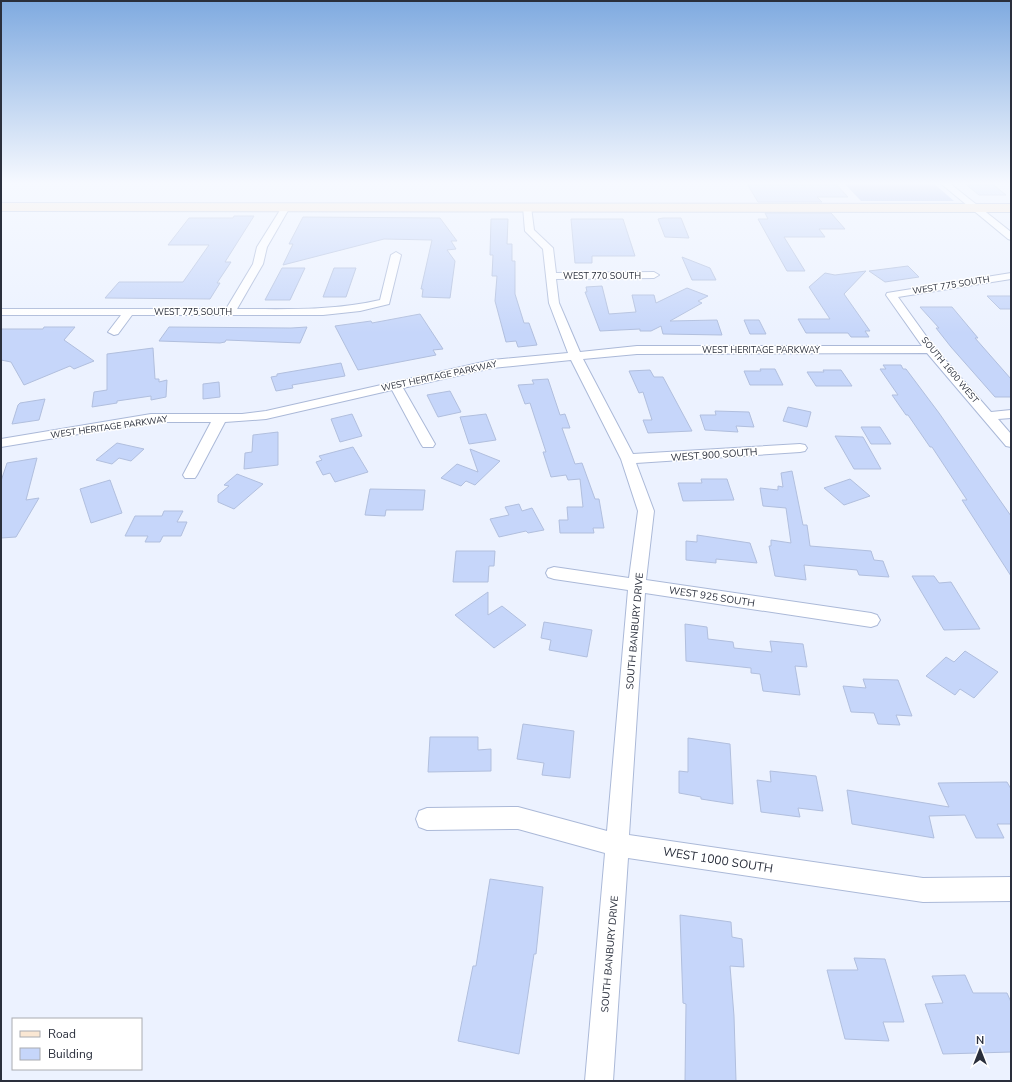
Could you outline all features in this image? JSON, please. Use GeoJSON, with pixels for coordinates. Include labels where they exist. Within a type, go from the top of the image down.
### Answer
{"type":"FeatureCollection","features":[{"type":"Feature","properties":{"kind":"street"},"geometry":{"type":"LineString","coordinates":[[230,312],[258,264],[262,247],[271,232]]}},
{"type":"Feature","properties":{"kind":"street","name":"SOUTH BANBURY DRIVE"},"geometry":{"type":"LineString","coordinates":[[532,232],[548,248],[554,303],[576,357],[628,459],[646,511],[638,584],[599,1081]]}},
{"type":"Feature","properties":{"kind":"street","name":"WEST 775 SOUTH"},"geometry":{"type":"LineString","coordinates":[[1,312],[323,312],[360,308],[385,302],[396,255]]}},
{"type":"Feature","properties":{"kind":"street","name":"WEST 770 SOUTH"},"geometry":{"type":"LineString","coordinates":[[551,276],[654,276]]}},
{"type":"Feature","properties":{"kind":"street","name":"WEST 775 SOUTH"},"geometry":{"type":"LineString","coordinates":[[891,295],[1011,276]]}},
{"type":"Feature","properties":{"kind":"street","name":"SOUTH 1600 WEST"},"geometry":{"type":"LineString","coordinates":[[891,295],[930,349],[1011,443]]}},
{"type":"Feature","properties":{"kind":"street"},"geometry":{"type":"LineString","coordinates":[[114,332],[129,312]]}},
{"type":"Feature","properties":{"kind":"street","name":"WEST HERITAGE PARKWAY"},"geometry":{"type":"LineString","coordinates":[[1,443],[151,418],[220,418],[266,415],[492,364],[637,350],[930,349]]}},
{"type":"Feature","properties":{"kind":"street"},"geometry":{"type":"LineString","coordinates":[[396,386],[428,444]]}},
{"type":"Feature","properties":{"kind":"street"},"geometry":{"type":"LineString","coordinates":[[989,416],[1011,414]]}},
{"type":"Feature","properties":{"kind":"street"},"geometry":{"type":"LineString","coordinates":[[190,476],[220,418]]}},
{"type":"Feature","properties":{"kind":"street","name":"WEST 900 SOUTH"},"geometry":{"type":"LineString","coordinates":[[628,459],[800,448]]}},
{"type":"Feature","properties":{"kind":"street","name":"WEST 925 SOUTH"},"geometry":{"type":"LineString","coordinates":[[554,574],[638,584],[871,620]]}},
{"type":"Feature","properties":{"kind":"street","name":"WEST 1000 SOUTH"},"geometry":{"type":"LineString","coordinates":[[427,818],[518,818],[618,845],[923,890],[1011,889]]}},
{"type":"Feature","properties":{"kind":"building"},"geometry":{"type":"Polygon","coordinates":[[[178,232],[244,232],[225,262],[231,262],[217,283],[220,283],[210,299],[105,298],[119,282],[183,282],[209,245],[168,245],[178,232]]]}},
{"type":"Feature","properties":{"kind":"building"},"geometry":{"type":"Polygon","coordinates":[[[295,232],[451,232],[457,241],[451,241],[456,249],[447,250],[455,261],[450,298],[422,297],[423,289],[421,289],[432,240],[384,239],[283,265],[293,244],[289,244],[295,232]]]}},
{"type":"Feature","properties":{"kind":"building"},"geometry":{"type":"Polygon","coordinates":[[[491,232],[507,232],[507,244],[512,244],[512,261],[515,261],[515,294],[524,323],[529,323],[537,345],[518,347],[516,341],[506,342],[495,301],[497,276],[492,276],[493,255],[490,255],[491,232]]]}},
{"type":"Feature","properties":{"kind":"building"},"geometry":{"type":"Polygon","coordinates":[[[572,232],[627,232],[635,256],[592,256],[592,263],[575,263],[572,232]]]}},
{"type":"Feature","properties":{"kind":"building"},"geometry":{"type":"Polygon","coordinates":[[[663,232],[687,232],[689,238],[665,237],[663,232]]]}},
{"type":"Feature","properties":{"kind":"building"},"geometry":{"type":"Polygon","coordinates":[[[766,232],[822,232],[825,237],[784,237],[805,271],[787,271],[766,232]]]}},
{"type":"Feature","properties":{"kind":"building"},"geometry":{"type":"Polygon","coordinates":[[[682,257],[710,268],[716,280],[692,280],[682,257]]]}},
{"type":"Feature","properties":{"kind":"building"},"geometry":{"type":"Polygon","coordinates":[[[908,266],[919,277],[885,282],[869,271],[908,266]]]}},
{"type":"Feature","properties":{"kind":"building"},"geometry":{"type":"Polygon","coordinates":[[[282,268],[305,268],[290,300],[265,300],[282,268]]]}},
{"type":"Feature","properties":{"kind":"building"},"geometry":{"type":"Polygon","coordinates":[[[334,268],[356,268],[346,297],[323,297],[334,268]]]}},
{"type":"Feature","properties":{"kind":"building"},"geometry":{"type":"Polygon","coordinates":[[[866,271],[844,294],[870,331],[865,331],[869,337],[851,337],[848,333],[806,333],[798,319],[830,319],[809,287],[825,273],[835,275],[866,271]]]}},
{"type":"Feature","properties":{"kind":"building"},"geometry":{"type":"Polygon","coordinates":[[[602,286],[609,314],[636,312],[632,295],[654,295],[656,303],[687,288],[708,296],[698,301],[702,303],[670,321],[717,320],[722,335],[663,334],[661,326],[651,331],[640,331],[640,329],[600,331],[585,292],[587,292],[586,287],[602,286]]]}},
{"type":"Feature","properties":{"kind":"building"},"geometry":{"type":"Polygon","coordinates":[[[987,296],[1011,296],[1011,309],[1000,309],[987,296]]]}},
{"type":"Feature","properties":{"kind":"building"},"geometry":{"type":"Polygon","coordinates":[[[920,307],[952,307],[978,338],[975,338],[1011,379],[1011,397],[995,397],[951,347],[936,328],[939,328],[920,307]]]}},
{"type":"Feature","properties":{"kind":"building"},"geometry":{"type":"Polygon","coordinates":[[[420,314],[443,349],[433,350],[436,355],[358,370],[335,326],[371,321],[372,323],[420,314]]]}},
{"type":"Feature","properties":{"kind":"building"},"geometry":{"type":"Polygon","coordinates":[[[744,320],[759,320],[766,334],[750,334],[744,320]]]}},
{"type":"Feature","properties":{"kind":"building"},"geometry":{"type":"Polygon","coordinates":[[[44,327],[75,327],[64,340],[94,361],[74,369],[70,366],[24,385],[11,362],[1,360],[1,329],[43,329],[44,327]]]}},
{"type":"Feature","properties":{"kind":"building"},"geometry":{"type":"Polygon","coordinates":[[[169,327],[307,327],[300,343],[226,340],[225,342],[220,343],[159,341],[169,327]]]}},
{"type":"Feature","properties":{"kind":"building"},"geometry":{"type":"Polygon","coordinates":[[[153,348],[155,379],[159,379],[159,382],[167,380],[166,397],[151,400],[151,396],[117,401],[117,403],[92,407],[94,392],[107,390],[107,354],[153,348]]]}},
{"type":"Feature","properties":{"kind":"building"},"geometry":{"type":"Polygon","coordinates":[[[341,363],[345,376],[292,385],[293,388],[276,391],[271,377],[277,376],[277,374],[341,363]]]}},
{"type":"Feature","properties":{"kind":"building"},"geometry":{"type":"Polygon","coordinates":[[[883,365],[901,365],[903,369],[906,369],[939,413],[1011,516],[1011,576],[962,500],[967,500],[932,447],[930,447],[892,395],[898,395],[880,369],[886,369],[883,365]]]}},
{"type":"Feature","properties":{"kind":"building"},"geometry":{"type":"Polygon","coordinates":[[[760,369],[775,369],[783,385],[750,385],[744,371],[761,371],[760,369]]]}},
{"type":"Feature","properties":{"kind":"building"},"geometry":{"type":"Polygon","coordinates":[[[650,370],[654,377],[663,377],[692,431],[648,433],[643,420],[652,420],[643,392],[639,393],[629,371],[650,370]]]}},
{"type":"Feature","properties":{"kind":"building"},"geometry":{"type":"Polygon","coordinates":[[[823,370],[841,370],[852,386],[816,386],[807,372],[824,372],[823,370]]]}},
{"type":"Feature","properties":{"kind":"building"},"geometry":{"type":"Polygon","coordinates":[[[548,379],[560,415],[565,414],[570,428],[562,428],[575,464],[582,463],[595,499],[599,499],[604,528],[593,528],[594,533],[560,533],[559,520],[568,520],[567,507],[583,507],[580,479],[568,480],[566,475],[551,477],[543,452],[546,452],[530,403],[525,404],[518,385],[534,384],[532,380],[548,379]]]}},
{"type":"Feature","properties":{"kind":"building"},"geometry":{"type":"Polygon","coordinates":[[[219,382],[220,397],[203,399],[203,384],[219,382]]]}},
{"type":"Feature","properties":{"kind":"building"},"geometry":{"type":"Polygon","coordinates":[[[450,391],[461,412],[438,417],[427,395],[450,391]]]}},
{"type":"Feature","properties":{"kind":"building"},"geometry":{"type":"Polygon","coordinates":[[[45,399],[39,420],[12,424],[20,403],[45,399]]]}},
{"type":"Feature","properties":{"kind":"building"},"geometry":{"type":"Polygon","coordinates":[[[788,407],[811,412],[807,427],[783,421],[788,407]]]}},
{"type":"Feature","properties":{"kind":"building"},"geometry":{"type":"Polygon","coordinates":[[[715,411],[749,412],[754,427],[736,426],[738,432],[705,430],[700,415],[716,415],[715,411]]]}},
{"type":"Feature","properties":{"kind":"building"},"geometry":{"type":"Polygon","coordinates":[[[352,414],[362,436],[340,442],[331,419],[352,414]]]}},
{"type":"Feature","properties":{"kind":"building"},"geometry":{"type":"Polygon","coordinates":[[[486,414],[496,440],[469,444],[460,417],[486,414]]]}},
{"type":"Feature","properties":{"kind":"building"},"geometry":{"type":"Polygon","coordinates":[[[861,427],[880,427],[891,444],[871,444],[861,427]]]}},
{"type":"Feature","properties":{"kind":"building"},"geometry":{"type":"Polygon","coordinates":[[[278,432],[278,465],[244,469],[245,453],[252,452],[253,435],[278,432]]]}},
{"type":"Feature","properties":{"kind":"building"},"geometry":{"type":"Polygon","coordinates":[[[835,436],[863,437],[881,469],[854,469],[835,436]]]}},
{"type":"Feature","properties":{"kind":"building"},"geometry":{"type":"Polygon","coordinates":[[[117,443],[144,449],[131,461],[119,458],[112,464],[96,460],[117,443]]]}},
{"type":"Feature","properties":{"kind":"building"},"geometry":{"type":"Polygon","coordinates":[[[353,447],[368,472],[335,482],[330,473],[323,475],[316,462],[322,460],[319,456],[353,447]]]}},
{"type":"Feature","properties":{"kind":"building"},"geometry":{"type":"Polygon","coordinates":[[[470,449],[500,461],[475,485],[466,481],[461,486],[441,478],[457,464],[478,472],[470,449]]]}},
{"type":"Feature","properties":{"kind":"building"},"geometry":{"type":"Polygon","coordinates":[[[37,458],[26,500],[39,498],[16,537],[1,538],[1,481],[7,463],[37,458]]]}},
{"type":"Feature","properties":{"kind":"building"},"geometry":{"type":"Polygon","coordinates":[[[792,471],[803,525],[807,525],[810,546],[871,551],[874,560],[883,561],[889,577],[859,575],[857,570],[804,565],[806,580],[775,576],[769,546],[771,546],[771,540],[791,543],[786,508],[763,506],[760,488],[778,490],[778,486],[783,487],[781,473],[792,471]]]}},
{"type":"Feature","properties":{"kind":"building"},"geometry":{"type":"Polygon","coordinates":[[[237,474],[263,484],[234,509],[218,502],[218,495],[229,486],[224,485],[237,474]]]}},
{"type":"Feature","properties":{"kind":"building"},"geometry":{"type":"Polygon","coordinates":[[[701,479],[727,479],[734,500],[683,501],[678,483],[702,483],[701,479]]]}},
{"type":"Feature","properties":{"kind":"building"},"geometry":{"type":"Polygon","coordinates":[[[850,479],[870,496],[844,505],[824,488],[850,479]]]}},
{"type":"Feature","properties":{"kind":"building"},"geometry":{"type":"Polygon","coordinates":[[[110,480],[122,513],[91,523],[80,489],[110,480]]]}},
{"type":"Feature","properties":{"kind":"building"},"geometry":{"type":"Polygon","coordinates":[[[370,489],[425,490],[423,510],[386,510],[385,516],[365,515],[370,489]]]}},
{"type":"Feature","properties":{"kind":"building"},"geometry":{"type":"Polygon","coordinates":[[[519,504],[522,511],[532,508],[544,530],[528,533],[526,531],[499,537],[490,519],[509,515],[505,507],[519,504]]]}},
{"type":"Feature","properties":{"kind":"building"},"geometry":{"type":"Polygon","coordinates":[[[164,511],[183,511],[177,522],[187,522],[181,536],[163,536],[160,542],[145,542],[148,536],[125,536],[135,516],[162,516],[164,511]]]}},
{"type":"Feature","properties":{"kind":"building"},"geometry":{"type":"Polygon","coordinates":[[[697,535],[750,543],[757,563],[716,559],[716,563],[686,560],[686,541],[697,542],[697,535]]]}},
{"type":"Feature","properties":{"kind":"building"},"geometry":{"type":"Polygon","coordinates":[[[456,551],[495,551],[494,566],[489,566],[488,582],[453,582],[456,551]]]}},
{"type":"Feature","properties":{"kind":"building"},"geometry":{"type":"Polygon","coordinates":[[[912,576],[934,576],[939,583],[951,582],[980,629],[944,630],[912,576]]]}},
{"type":"Feature","properties":{"kind":"building"},"geometry":{"type":"Polygon","coordinates":[[[488,592],[488,615],[502,606],[526,625],[494,648],[455,615],[488,592]]]}},
{"type":"Feature","properties":{"kind":"building"},"geometry":{"type":"Polygon","coordinates":[[[544,622],[592,630],[587,657],[549,650],[551,640],[541,638],[544,622]]]}},
{"type":"Feature","properties":{"kind":"building"},"geometry":{"type":"Polygon","coordinates":[[[685,624],[707,627],[708,639],[733,642],[734,648],[772,652],[770,641],[803,644],[807,667],[795,666],[800,695],[763,691],[760,674],[751,673],[751,668],[686,661],[685,624]]]}},
{"type":"Feature","properties":{"kind":"building"},"geometry":{"type":"Polygon","coordinates":[[[965,651],[998,672],[974,698],[960,689],[955,695],[926,676],[946,657],[954,662],[965,651]]]}},
{"type":"Feature","properties":{"kind":"building"},"geometry":{"type":"Polygon","coordinates":[[[863,679],[898,680],[912,716],[896,715],[900,725],[878,724],[874,713],[851,712],[843,686],[866,688],[863,679]]]}},
{"type":"Feature","properties":{"kind":"building"},"geometry":{"type":"Polygon","coordinates":[[[523,724],[574,731],[570,778],[542,775],[544,763],[517,759],[523,724]]]}},
{"type":"Feature","properties":{"kind":"building"},"geometry":{"type":"Polygon","coordinates":[[[430,737],[478,737],[478,750],[491,749],[491,771],[428,772],[430,737]]]}},
{"type":"Feature","properties":{"kind":"building"},"geometry":{"type":"Polygon","coordinates":[[[688,738],[730,744],[733,804],[701,799],[701,797],[679,793],[679,771],[688,772],[688,738]]]}},
{"type":"Feature","properties":{"kind":"building"},"geometry":{"type":"Polygon","coordinates":[[[770,771],[816,776],[823,811],[798,808],[800,817],[761,812],[757,780],[771,782],[770,771]]]}},
{"type":"Feature","properties":{"kind":"building"},"geometry":{"type":"Polygon","coordinates":[[[1007,782],[1011,789],[1011,824],[997,824],[1004,838],[976,838],[965,815],[929,816],[934,838],[852,824],[847,790],[949,807],[938,783],[1007,782]]]}},
{"type":"Feature","properties":{"kind":"building"},"geometry":{"type":"Polygon","coordinates":[[[490,879],[543,887],[536,954],[534,954],[519,1054],[458,1041],[473,966],[476,966],[490,879]]]}},
{"type":"Feature","properties":{"kind":"building"},"geometry":{"type":"Polygon","coordinates":[[[680,915],[731,922],[732,937],[742,939],[744,967],[730,966],[734,1016],[736,1081],[685,1081],[686,1004],[683,1003],[680,915]]]}},
{"type":"Feature","properties":{"kind":"building"},"geometry":{"type":"Polygon","coordinates":[[[854,958],[885,959],[904,1022],[883,1022],[889,1041],[845,1039],[827,970],[858,970],[854,958]]]}},
{"type":"Feature","properties":{"kind":"building"},"geometry":{"type":"Polygon","coordinates":[[[965,975],[973,993],[1007,993],[1011,1002],[1011,1052],[943,1054],[925,1004],[943,1003],[932,976],[965,975]]]}}]}
